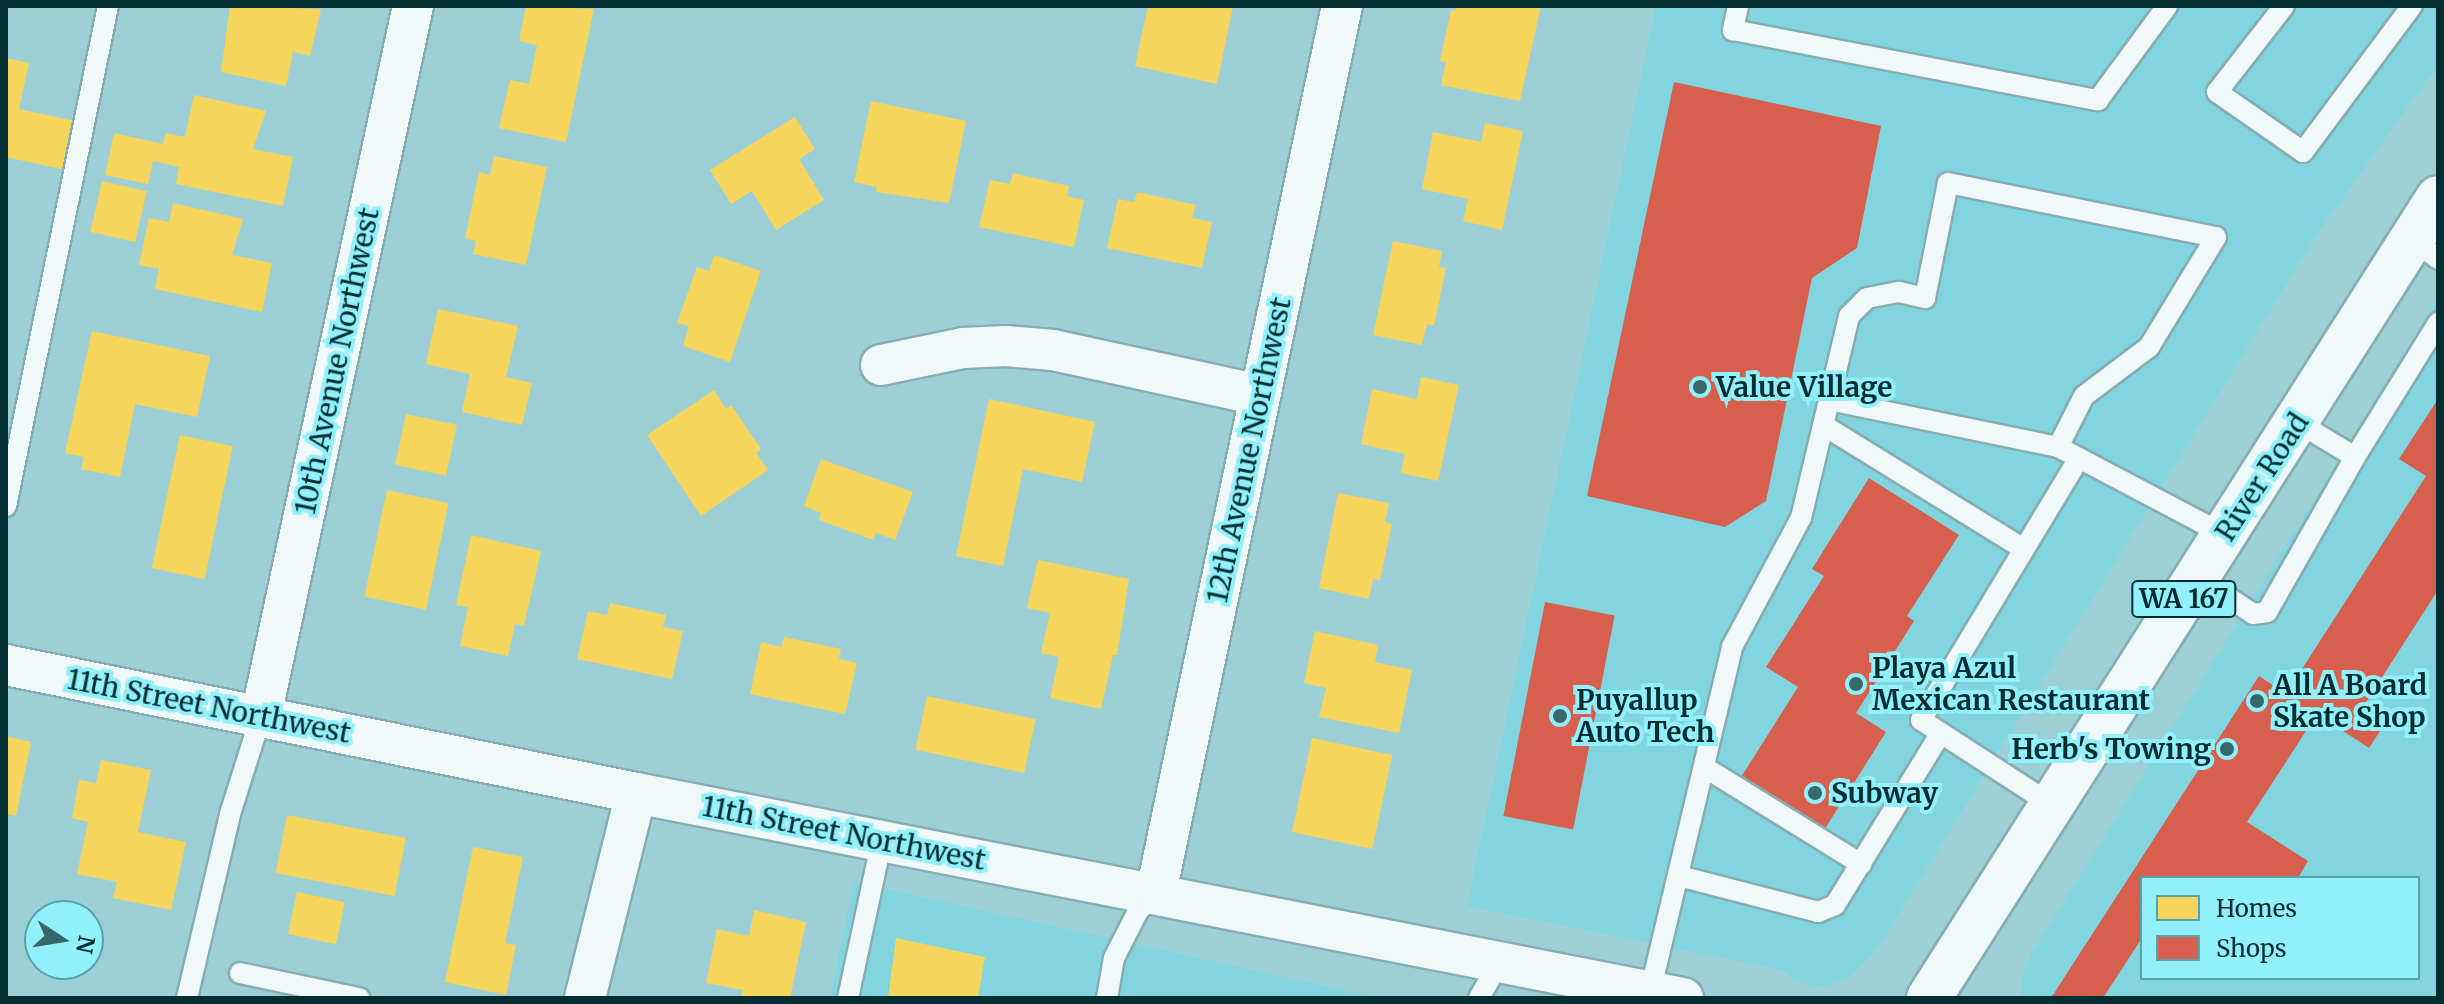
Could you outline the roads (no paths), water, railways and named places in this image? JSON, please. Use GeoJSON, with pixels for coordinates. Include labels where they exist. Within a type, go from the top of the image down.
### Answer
{"type":"FeatureCollection","features":[{"type":"Feature","properties":{"kind":"main road","name":"River Road"},"geometry":{"type":"LineString","coordinates":[[1929,998],[2297,422],[2425,249],[2438,198]]}},
{"type":"Feature","properties":{"kind":"street","name":"10th Avenue Northwest"},"geometry":{"type":"LineString","coordinates":[[261,716],[413,6]]}},
{"type":"Feature","properties":{"kind":"street","name":"12th Avenue Northwest"},"geometry":{"type":"LineString","coordinates":[[1156,893],[1342,6]]}},
{"type":"Feature","properties":{"kind":"street"},"geometry":{"type":"LineString","coordinates":[[881,365],[963,348],[1006,346],[1053,350],[1260,395]]}},
{"type":"Feature","properties":{"kind":"street","name":"11th Street Northwest"},"geometry":{"type":"LineString","coordinates":[[6,665],[636,793],[1500,961],[1579,988],[1667,995]]}},
{"type":"Feature","properties":{"kind":"street"},"geometry":{"type":"LineString","coordinates":[[585,998],[636,793]]}},
{"type":"Feature","properties":{"kind":"lane"},"geometry":{"type":"LineString","coordinates":[[6,506],[108,6]]}},
{"type":"Feature","properties":{"kind":"lane"},"geometry":{"type":"LineString","coordinates":[[1738,6],[1733,30],[2098,100],[2167,6]]}},
{"type":"Feature","properties":{"kind":"lane"},"geometry":{"type":"LineString","coordinates":[[2284,6],[2217,92],[2303,152],[2412,6]]}},
{"type":"Feature","properties":{"kind":"lane"},"geometry":{"type":"LineString","coordinates":[[1667,995],[1679,876],[1732,647],[1801,518],[1849,316],[1867,298],[1899,292],[1925,298],[1948,183],[2216,237],[2149,347],[2084,396],[2058,447]]}},
{"type":"Feature","properties":{"kind":"lane"},"geometry":{"type":"LineString","coordinates":[[2198,577],[2253,614],[2267,612],[2355,457],[2438,323]]}},
{"type":"Feature","properties":{"kind":"lane"},"geometry":{"type":"LineString","coordinates":[[1829,400],[2058,447],[2225,535]]}},
{"type":"Feature","properties":{"kind":"lane"},"geometry":{"type":"LineString","coordinates":[[2297,422],[2355,457]]}},
{"type":"Feature","properties":{"kind":"lane"},"geometry":{"type":"LineString","coordinates":[[1823,425],[2024,549]]}},
{"type":"Feature","properties":{"kind":"lane"},"geometry":{"type":"LineString","coordinates":[[2052,805],[1921,720],[2079,458]]}},
{"type":"Feature","properties":{"kind":"lane"},"geometry":{"type":"LineString","coordinates":[[187,998],[230,814],[261,716]]}},
{"type":"Feature","properties":{"kind":"lane"},"geometry":{"type":"LineString","coordinates":[[1679,876],[1818,912],[1835,905],[1941,733]]}},
{"type":"Feature","properties":{"kind":"lane"},"geometry":{"type":"LineString","coordinates":[[1704,767],[1861,864]]}},
{"type":"Feature","properties":{"kind":"lane"},"geometry":{"type":"LineString","coordinates":[[848,998],[882,839]]}},
{"type":"Feature","properties":{"kind":"lane"},"geometry":{"type":"LineString","coordinates":[[1107,998],[1114,958],[1138,911],[1156,893]]}},
{"type":"Feature","properties":{"kind":"lane"},"geometry":{"type":"LineString","coordinates":[[1479,998],[1500,961]]}},
{"type":"Feature","properties":{"kind":"lane"},"geometry":{"type":"LineString","coordinates":[[240,973],[359,998]]}},
{"type":"Feature","properties":{"kind":"place","name":"Value Village"},"geometry":{"type":"Point","coordinates":[1700,387]}},
{"type":"Feature","properties":{"kind":"place","name":"Playa Azul Mexican Restaurant"},"geometry":{"type":"Point","coordinates":[1856,684]}},
{"type":"Feature","properties":{"kind":"place","name":"All A Board Skate Shop"},"geometry":{"type":"Point","coordinates":[2257,701]}},
{"type":"Feature","properties":{"kind":"place","name":"Puyallup Auto Tech"},"geometry":{"type":"Point","coordinates":[1560,716]}},
{"type":"Feature","properties":{"kind":"place","name":"Herb's Towing"},"geometry":{"type":"Point","coordinates":[2227,749]}},
{"type":"Feature","properties":{"kind":"place","name":"Subway"},"geometry":{"type":"Point","coordinates":[1815,793]}}]}
